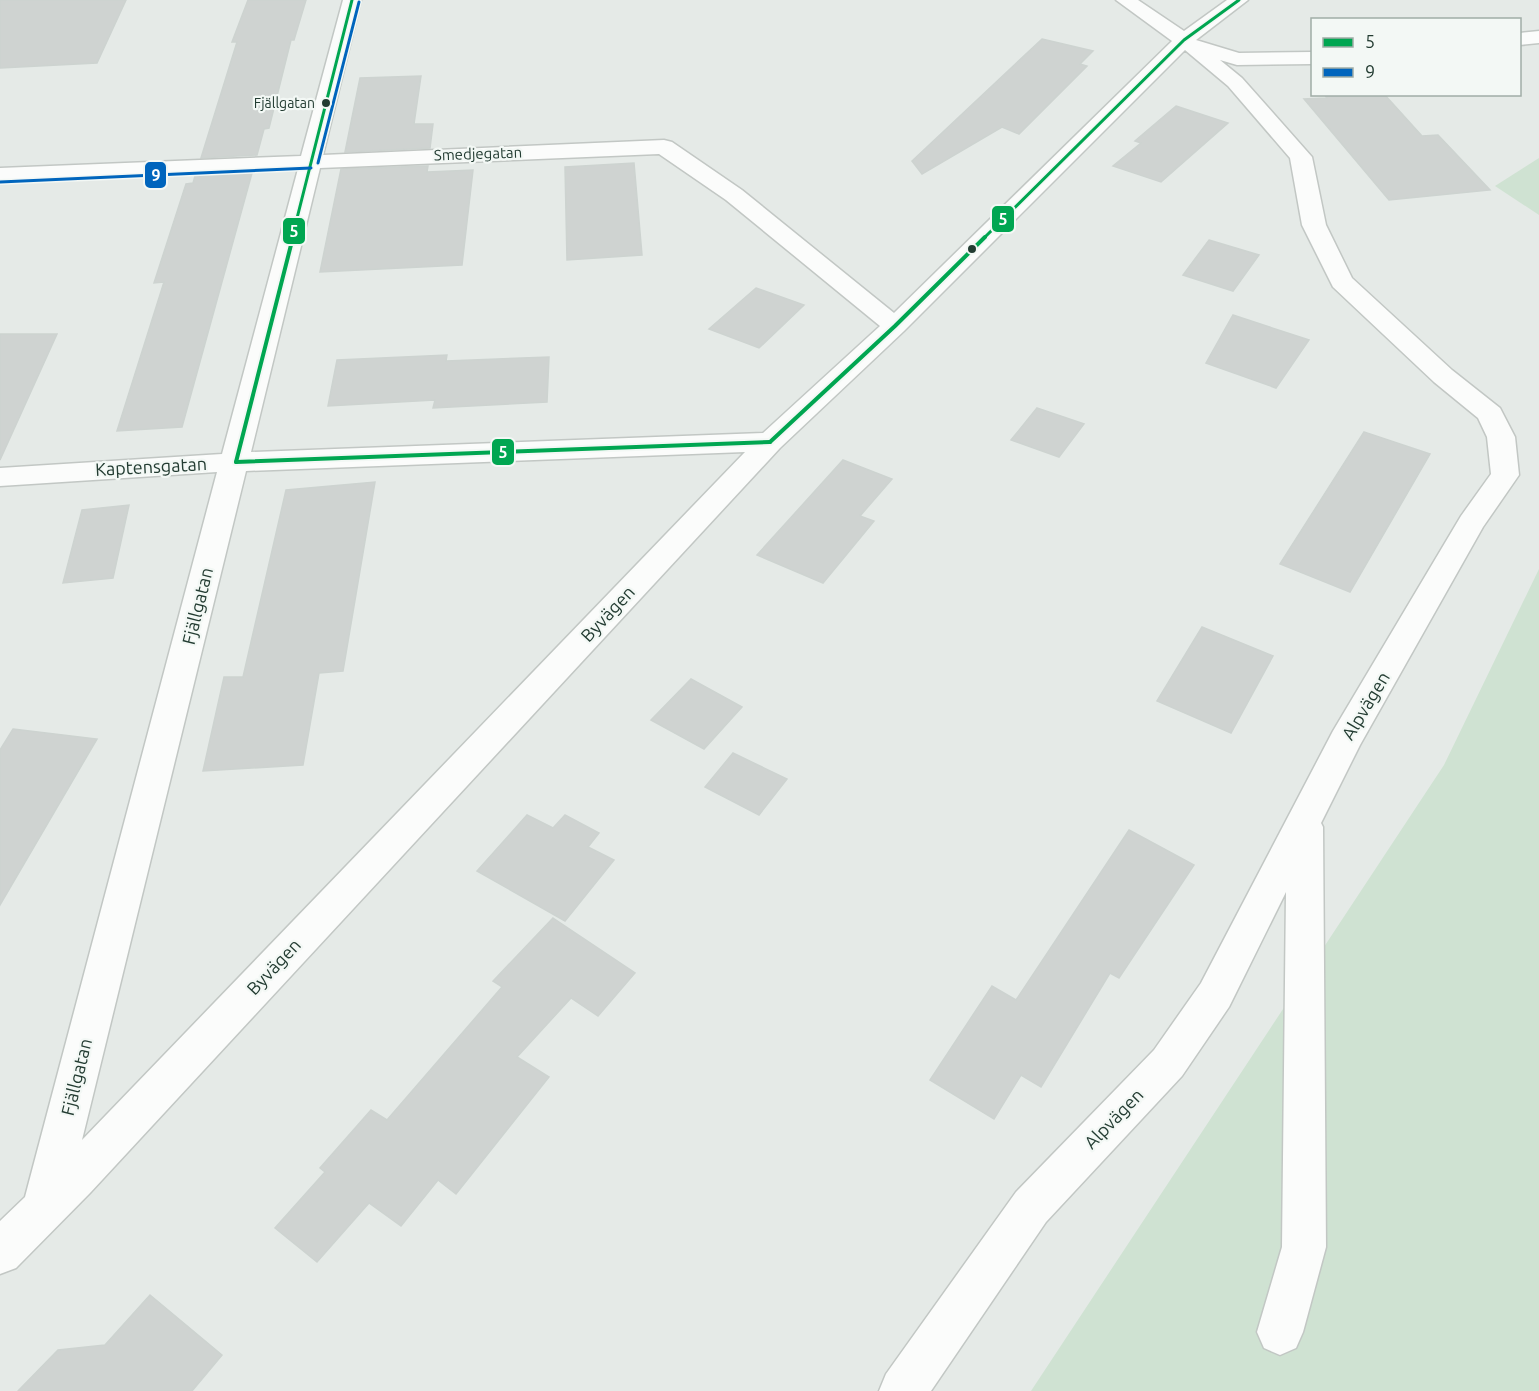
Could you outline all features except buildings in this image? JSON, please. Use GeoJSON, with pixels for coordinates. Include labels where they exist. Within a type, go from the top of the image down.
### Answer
{"type":"FeatureCollection","features":[{"type":"Feature","properties":{"kind":"street","name":"Fjällgatan"},"geometry":{"type":"LineString","coordinates":[[42,1212],[236,462],[352,0]]}},
{"type":"Feature","properties":{"kind":"street"},"geometry":{"type":"LineString","coordinates":[[1125,0],[1184,40],[1237,59],[1311,58]]}},
{"type":"Feature","properties":{"kind":"street","name":"Byvägen"},"geometry":{"type":"LineString","coordinates":[[0,1252],[42,1212],[770,442],[895,326],[1184,40],[1239,0]]}},
{"type":"Feature","properties":{"kind":"street"},"geometry":{"type":"LineString","coordinates":[[1521,39],[1539,38]]}},
{"type":"Feature","properties":{"kind":"street","name":"Alpvägen"},"geometry":{"type":"LineString","coordinates":[[903,1391],[1031,1207],[1174,1054],[1215,995],[1345,740],[1471,523],[1505,475],[1502,437],[1490,414],[1443,376],[1342,282],[1314,225],[1301,157],[1235,82],[1184,40]]}},
{"type":"Feature","properties":{"kind":"street","name":"Smedjegatan"},"geometry":{"type":"LineString","coordinates":[[0,175],[664,147],[734,195],[895,326]]}},
{"type":"Feature","properties":{"kind":"street","name":"Kaptensgatan"},"geometry":{"type":"LineString","coordinates":[[0,477],[236,462],[770,442]]}},
{"type":"Feature","properties":{"kind":"street"},"geometry":{"type":"LineString","coordinates":[[1280,1332],[1304,1247],[1305,819]]}},
{"type":"Feature","properties":{"kind":"green space"},"geometry":{"type":"Polygon","coordinates":[[[1539,158],[1539,215],[1495,186],[1539,158]]]}},
{"type":"Feature","properties":{"kind":"green space"},"geometry":{"type":"Polygon","coordinates":[[[1539,569],[1539,1391],[1031,1391],[1444,765],[1539,569]]]}},
{"type":"Feature","properties":{"kind":"transit line","name":"5"},"geometry":{"type":"LineString","coordinates":[[236,462],[352,0]]}},
{"type":"Feature","properties":{"kind":"transit line","name":"5"},"geometry":{"type":"LineString","coordinates":[[770,442],[895,326],[1184,40],[1239,0]]}},
{"type":"Feature","properties":{"kind":"transit line","name":"9"},"geometry":{"type":"LineString","coordinates":[[318,163],[359,2]]}},
{"type":"Feature","properties":{"kind":"transit line","name":"9"},"geometry":{"type":"LineString","coordinates":[[0,182],[311,168]]}},
{"type":"Feature","properties":{"kind":"transit line","name":"5"},"geometry":{"type":"LineString","coordinates":[[236,462],[770,442]]}},
{"type":"Feature","properties":{"kind":"place","name":"Fjällgatan"},"geometry":{"type":"Point","coordinates":[326,103]}}]}
